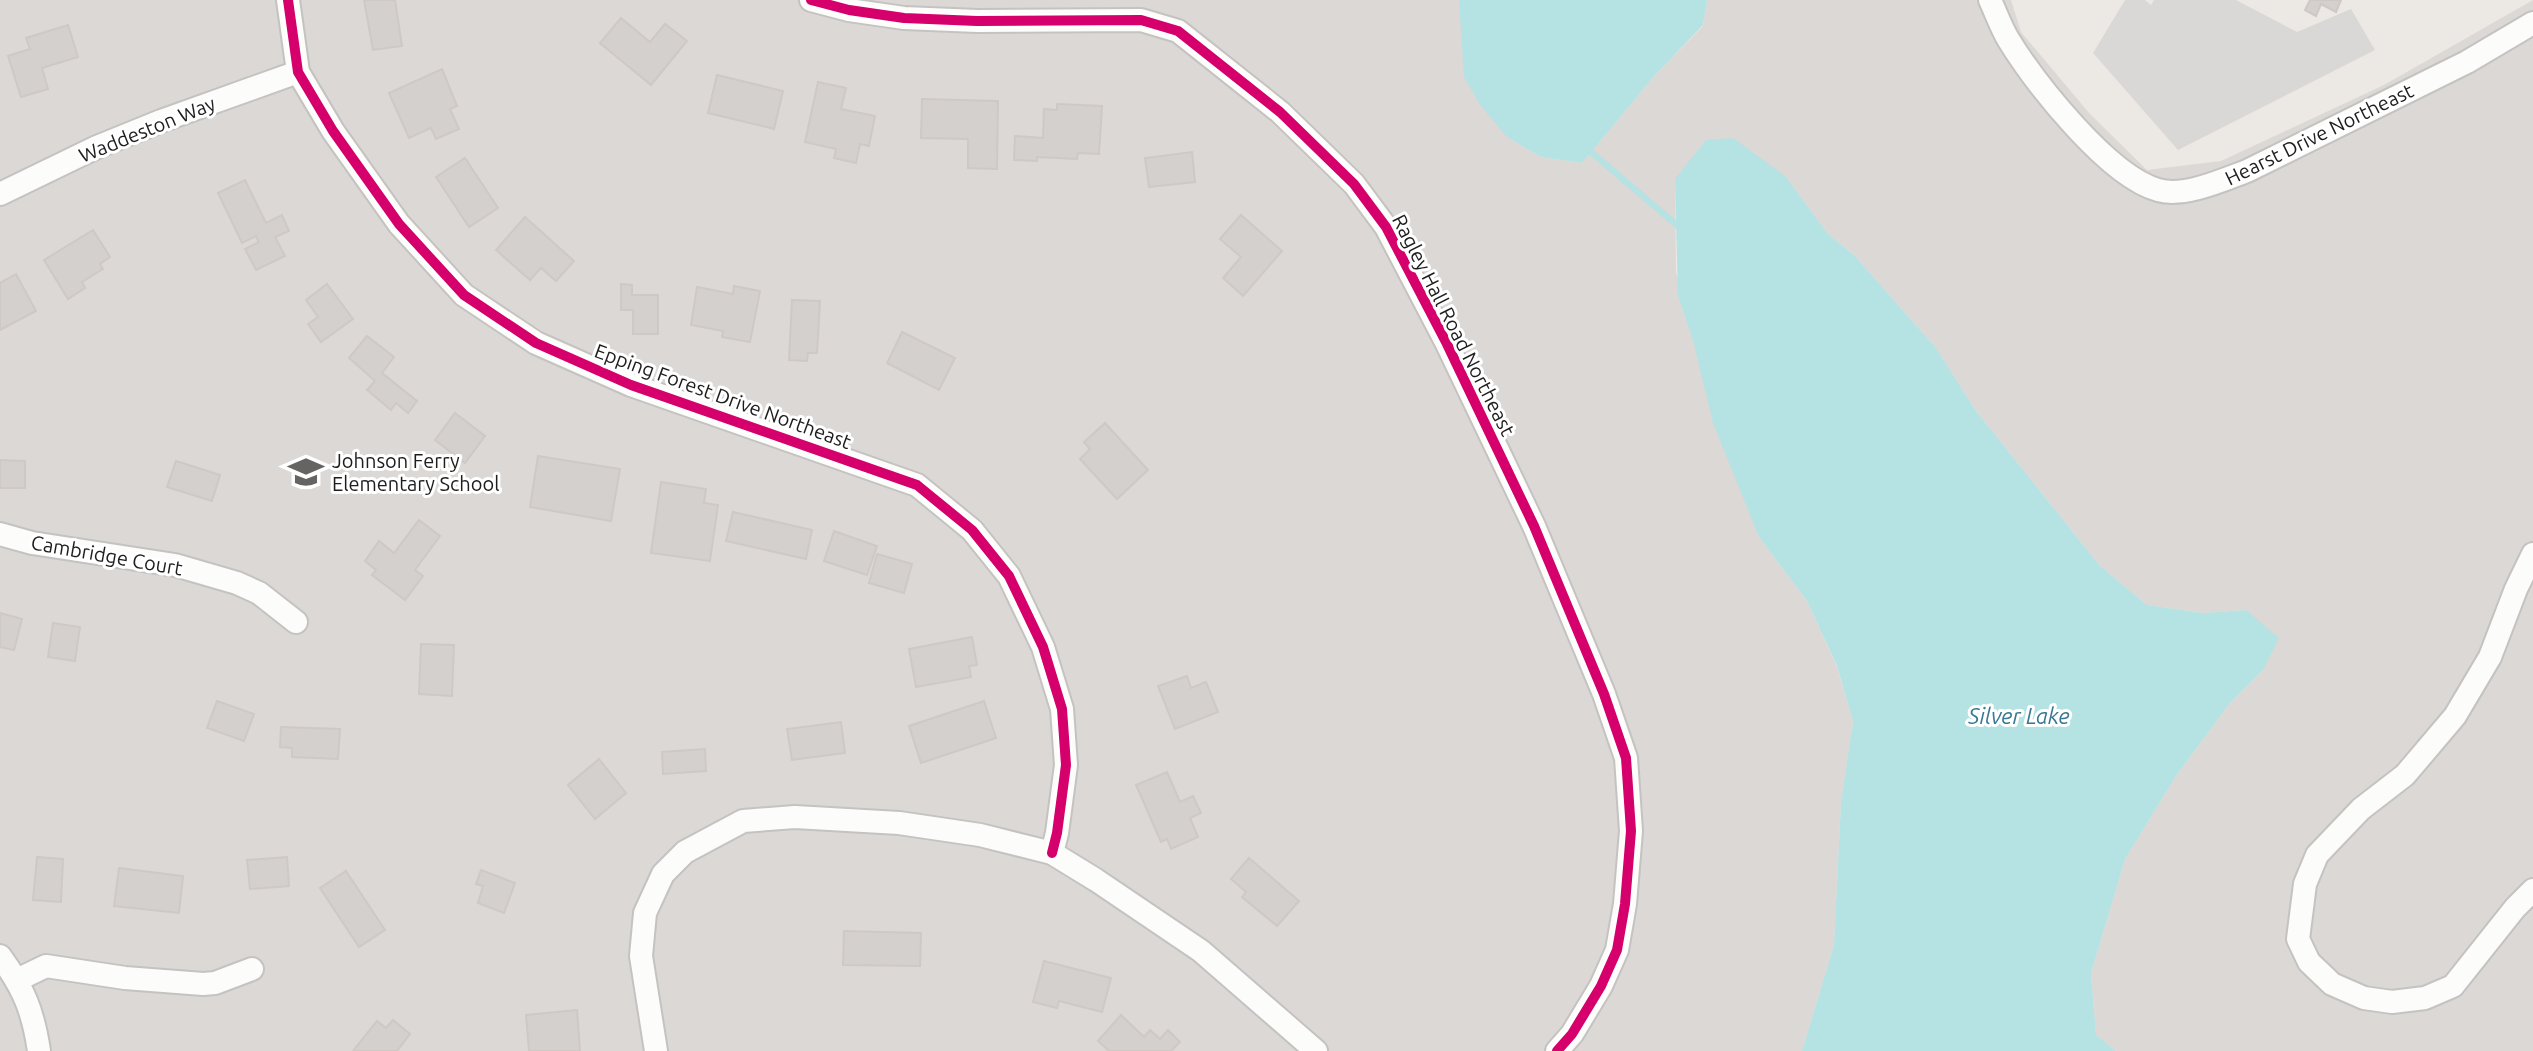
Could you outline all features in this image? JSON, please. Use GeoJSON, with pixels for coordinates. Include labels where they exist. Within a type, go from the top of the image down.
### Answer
{"type":"FeatureCollection","features":[{"type":"Feature","properties":{"kind":"street","name":"Epping Forest Drive Northeast"},"geometry":{"type":"LineString","coordinates":[[288,0],[298,72],[333,131],[399,224],[464,295],[536,343],[587,367],[917,485],[972,530],[1009,576],[1043,647],[1062,709],[1066,765],[1052,853]]}},
{"type":"Feature","properties":{"kind":"street","name":"Ragley Hall Road Northeast"},"geometry":{"type":"LineString","coordinates":[[811,0],[849,10],[904,18],[1141,20],[1178,31],[1280,112],[1354,184],[1386,227],[1447,344],[1534,526],[1604,694],[1626,758],[1631,831],[1625,904],[1617,950],[1601,986],[1572,1034],[1557,1051]]}},
{"type":"Feature","properties":{"kind":"street","name":"Hearst Drive Northeast"},"geometry":{"type":"LineString","coordinates":[[1990,0],[2008,38],[2050,97],[2106,158],[2142,184],[2161,192],[2210,185],[2247,171],[2467,62],[2533,23]]}},
{"type":"Feature","properties":{"kind":"street","name":"Waddeston Way"},"geometry":{"type":"LineString","coordinates":[[0,194],[97,147],[298,72]]}},
{"type":"Feature","properties":{"kind":"street","name":"Cambridge Court"},"geometry":{"type":"LineString","coordinates":[[0,534],[32,543],[175,565],[212,576],[259,593],[296,622]]}},
{"type":"Feature","properties":{"kind":"street"},"geometry":{"type":"LineString","coordinates":[[2533,554],[2490,657],[2455,716],[2405,775],[2361,809],[2317,855],[2305,884],[2298,939],[2309,962],[2332,984],[2364,998],[2392,1002],[2425,998],[2453,986],[2533,890]]}},
{"type":"Feature","properties":{"kind":"street"},"geometry":{"type":"LineString","coordinates":[[656,1051],[641,956],[645,913],[663,874],[685,852],[743,821],[795,817],[899,823],[980,835],[1052,853],[1201,951],[1316,1051]]}},
{"type":"Feature","properties":{"kind":"street"},"geometry":{"type":"LineString","coordinates":[[0,956],[27,998],[39,1051]]}},
{"type":"Feature","properties":{"kind":"street"},"geometry":{"type":"LineString","coordinates":[[17,980],[46,966],[125,978],[203,984],[215,983],[252,969]]}},
{"type":"Feature","properties":{"kind":"shaded area"},"geometry":{"type":"Polygon","coordinates":[[[0,0],[1459,0],[1461,20],[1507,137],[1541,157],[1582,163],[1655,75],[1703,26],[1707,0],[2011,0],[2021,32],[2090,114],[2147,170],[2221,161],[2384,85],[2533,0],[2533,1051],[2116,1051],[2096,1035],[2091,973],[2125,859],[2176,776],[2229,704],[2263,670],[2246,610],[2203,613],[2147,605],[2100,566],[1976,411],[1936,348],[1854,255],[1828,234],[1786,177],[1675,179],[1676,272],[1678,296],[1759,537],[1807,601],[1837,667],[1853,721],[1841,802],[1834,945],[1802,1051],[0,1051],[0,0]]]}},
{"type":"Feature","properties":{"kind":"shaded area"},"geometry":{"type":"Polygon","coordinates":[[[2125,0],[2145,0],[2151,5],[2154,0],[2236,0],[2297,32],[2351,9],[2375,50],[2178,150],[2093,53],[2125,0]]]}},
{"type":"Feature","properties":{"kind":"water"},"geometry":{"type":"Polygon","coordinates":[[[1459,0],[1707,0],[1703,25],[1655,75],[1582,163],[1541,157],[1507,137],[1481,106],[1464,77],[1459,0]]]}},
{"type":"Feature","properties":{"kind":"water","name":"Silver Lake"},"geometry":{"type":"Polygon","coordinates":[[[1733,138],[1786,177],[1828,234],[1854,255],[1936,348],[1976,411],[2100,566],[2147,605],[2203,613],[2246,610],[2279,638],[2263,670],[2229,704],[2176,776],[2125,859],[2091,973],[2096,1035],[2116,1051],[1802,1051],[1834,945],[1841,802],[1853,721],[1837,666],[1807,601],[1759,537],[1713,423],[1694,344],[1678,296],[1675,179],[1706,140],[1733,138]]]}},
{"type":"Feature","properties":{"kind":"building"},"geometry":{"type":"Polygon","coordinates":[[[364,0],[395,0],[402,46],[373,50],[364,0]]]}},
{"type":"Feature","properties":{"kind":"building"},"geometry":{"type":"Polygon","coordinates":[[[2310,0],[2341,0],[2336,12],[2321,4],[2316,16],[2305,10],[2310,0]]]}},
{"type":"Feature","properties":{"kind":"building"},"geometry":{"type":"Polygon","coordinates":[[[621,18],[650,42],[665,24],[687,41],[651,85],[600,43],[621,18]]]}},
{"type":"Feature","properties":{"kind":"building"},"geometry":{"type":"Polygon","coordinates":[[[68,25],[78,57],[42,68],[48,89],[21,97],[8,56],[30,49],[26,38],[68,25]]]}},
{"type":"Feature","properties":{"kind":"building"},"geometry":{"type":"Polygon","coordinates":[[[442,69],[457,106],[450,109],[459,129],[436,139],[431,128],[409,138],[389,93],[442,69]]]}},
{"type":"Feature","properties":{"kind":"building"},"geometry":{"type":"Polygon","coordinates":[[[717,75],[783,91],[774,129],[708,113],[717,75]]]}},
{"type":"Feature","properties":{"kind":"building"},"geometry":{"type":"Polygon","coordinates":[[[818,82],[846,88],[841,109],[875,116],[869,146],[860,144],[856,163],[834,158],[836,149],[805,142],[818,82]]]}},
{"type":"Feature","properties":{"kind":"building"},"geometry":{"type":"Polygon","coordinates":[[[922,99],[998,101],[997,169],[968,168],[968,139],[921,138],[922,99]]]}},
{"type":"Feature","properties":{"kind":"building"},"geometry":{"type":"Polygon","coordinates":[[[1057,104],[1102,106],[1099,154],[1078,153],[1077,159],[1037,157],[1037,161],[1014,160],[1015,136],[1043,138],[1044,109],[1057,110],[1057,104]]]}},
{"type":"Feature","properties":{"kind":"building"},"geometry":{"type":"Polygon","coordinates":[[[1192,152],[1195,182],[1149,187],[1145,158],[1192,152]]]}},
{"type":"Feature","properties":{"kind":"building"},"geometry":{"type":"Polygon","coordinates":[[[465,158],[498,208],[469,227],[436,177],[465,158]]]}},
{"type":"Feature","properties":{"kind":"building"},"geometry":{"type":"Polygon","coordinates":[[[245,180],[266,223],[282,215],[289,231],[275,237],[285,256],[256,270],[245,249],[259,242],[256,236],[242,243],[218,193],[245,180]]]}},
{"type":"Feature","properties":{"kind":"building"},"geometry":{"type":"Polygon","coordinates":[[[1241,215],[1282,251],[1243,296],[1223,278],[1241,257],[1220,239],[1241,215]]]}},
{"type":"Feature","properties":{"kind":"building"},"geometry":{"type":"Polygon","coordinates":[[[525,217],[574,261],[556,281],[541,268],[530,280],[496,250],[525,217]]]}},
{"type":"Feature","properties":{"kind":"building"},"geometry":{"type":"Polygon","coordinates":[[[93,230],[110,257],[100,264],[103,269],[82,282],[85,288],[68,299],[44,260],[93,230]]]}},
{"type":"Feature","properties":{"kind":"building"},"geometry":{"type":"Polygon","coordinates":[[[16,274],[36,311],[0,330],[0,283],[16,274]]]}},
{"type":"Feature","properties":{"kind":"building"},"geometry":{"type":"Polygon","coordinates":[[[327,284],[353,319],[321,342],[308,324],[318,317],[306,300],[327,284]]]}},
{"type":"Feature","properties":{"kind":"building"},"geometry":{"type":"Polygon","coordinates":[[[621,284],[632,285],[632,295],[658,295],[658,334],[633,334],[633,310],[621,310],[621,284]]]}},
{"type":"Feature","properties":{"kind":"building"},"geometry":{"type":"Polygon","coordinates":[[[734,286],[760,291],[750,342],[722,337],[723,331],[691,325],[697,287],[733,294],[734,286]]]}},
{"type":"Feature","properties":{"kind":"building"},"geometry":{"type":"Polygon","coordinates":[[[792,300],[820,301],[817,353],[808,353],[807,361],[789,360],[792,300]]]}},
{"type":"Feature","properties":{"kind":"building"},"geometry":{"type":"Polygon","coordinates":[[[902,332],[955,358],[939,390],[887,363],[902,332]]]}},
{"type":"Feature","properties":{"kind":"building"},"geometry":{"type":"Polygon","coordinates":[[[367,336],[394,357],[382,373],[417,401],[408,413],[396,403],[391,410],[367,390],[375,381],[349,358],[367,336]]]}},
{"type":"Feature","properties":{"kind":"building"},"geometry":{"type":"Polygon","coordinates":[[[455,413],[485,436],[465,463],[435,440],[455,413]]]}},
{"type":"Feature","properties":{"kind":"building"},"geometry":{"type":"Polygon","coordinates":[[[1105,423],[1148,470],[1117,499],[1080,459],[1090,449],[1084,442],[1105,423]]]}},
{"type":"Feature","properties":{"kind":"building"},"geometry":{"type":"Polygon","coordinates":[[[538,456],[620,469],[611,521],[530,507],[538,456]]]}},
{"type":"Feature","properties":{"kind":"building"},"geometry":{"type":"Polygon","coordinates":[[[0,460],[25,461],[25,488],[0,488],[0,460]]]}},
{"type":"Feature","properties":{"kind":"building"},"geometry":{"type":"Polygon","coordinates":[[[176,461],[220,475],[212,501],[167,487],[176,461]]]}},
{"type":"Feature","properties":{"kind":"building"},"geometry":{"type":"Polygon","coordinates":[[[661,482],[706,489],[704,503],[718,505],[710,561],[651,553],[661,482]]]}},
{"type":"Feature","properties":{"kind":"building"},"geometry":{"type":"Polygon","coordinates":[[[733,512],[812,530],[806,559],[726,541],[733,512]]]}},
{"type":"Feature","properties":{"kind":"building"},"geometry":{"type":"Polygon","coordinates":[[[419,520],[440,536],[415,570],[423,576],[405,600],[372,575],[376,570],[365,561],[379,541],[394,553],[419,520]]]}},
{"type":"Feature","properties":{"kind":"building"},"geometry":{"type":"Polygon","coordinates":[[[834,531],[877,546],[867,575],[824,561],[834,531]]]}},
{"type":"Feature","properties":{"kind":"building"},"geometry":{"type":"Polygon","coordinates":[[[877,554],[912,564],[904,593],[869,583],[877,554]]]}},
{"type":"Feature","properties":{"kind":"building"},"geometry":{"type":"Polygon","coordinates":[[[0,613],[22,619],[14,650],[0,647],[0,613]]]}},
{"type":"Feature","properties":{"kind":"building"},"geometry":{"type":"Polygon","coordinates":[[[53,623],[80,627],[75,661],[48,657],[53,623]]]}},
{"type":"Feature","properties":{"kind":"building"},"geometry":{"type":"Polygon","coordinates":[[[972,637],[977,665],[969,666],[971,677],[916,687],[909,649],[972,637]]]}},
{"type":"Feature","properties":{"kind":"building"},"geometry":{"type":"Polygon","coordinates":[[[421,644],[454,645],[452,696],[419,694],[421,644]]]}},
{"type":"Feature","properties":{"kind":"building"},"geometry":{"type":"Polygon","coordinates":[[[1187,676],[1191,688],[1206,682],[1218,712],[1175,729],[1158,686],[1187,676]]]}},
{"type":"Feature","properties":{"kind":"building"},"geometry":{"type":"Polygon","coordinates":[[[217,701],[254,714],[244,741],[207,728],[217,701]]]}},
{"type":"Feature","properties":{"kind":"building"},"geometry":{"type":"Polygon","coordinates":[[[984,701],[996,738],[921,763],[909,726],[984,701]]]}},
{"type":"Feature","properties":{"kind":"building"},"geometry":{"type":"Polygon","coordinates":[[[841,722],[845,753],[792,760],[787,729],[841,722]]]}},
{"type":"Feature","properties":{"kind":"building"},"geometry":{"type":"Polygon","coordinates":[[[281,727],[340,729],[338,759],[292,757],[292,748],[280,747],[281,727]]]}},
{"type":"Feature","properties":{"kind":"building"},"geometry":{"type":"Polygon","coordinates":[[[705,749],[706,771],[663,774],[662,752],[705,749]]]}},
{"type":"Feature","properties":{"kind":"building"},"geometry":{"type":"Polygon","coordinates":[[[599,759],[626,793],[595,819],[568,785],[599,759]]]}},
{"type":"Feature","properties":{"kind":"building"},"geometry":{"type":"Polygon","coordinates":[[[1167,772],[1180,802],[1193,796],[1201,813],[1190,818],[1198,837],[1171,849],[1167,839],[1161,842],[1136,785],[1167,772]]]}},
{"type":"Feature","properties":{"kind":"building"},"geometry":{"type":"Polygon","coordinates":[[[37,857],[63,859],[61,902],[33,900],[37,857]]]}},
{"type":"Feature","properties":{"kind":"building"},"geometry":{"type":"Polygon","coordinates":[[[287,857],[289,886],[250,889],[247,860],[287,857]]]}},
{"type":"Feature","properties":{"kind":"building"},"geometry":{"type":"Polygon","coordinates":[[[1249,858],[1299,901],[1277,926],[1242,897],[1246,892],[1231,879],[1249,858]]]}},
{"type":"Feature","properties":{"kind":"building"},"geometry":{"type":"Polygon","coordinates":[[[119,868],[183,876],[179,913],[114,906],[119,868]]]}},
{"type":"Feature","properties":{"kind":"building"},"geometry":{"type":"Polygon","coordinates":[[[481,870],[515,883],[504,913],[478,903],[483,886],[476,884],[481,870]]]}},
{"type":"Feature","properties":{"kind":"building"},"geometry":{"type":"Polygon","coordinates":[[[346,871],[385,930],[359,947],[320,888],[346,871]]]}},
{"type":"Feature","properties":{"kind":"building"},"geometry":{"type":"Polygon","coordinates":[[[844,931],[921,933],[920,966],[843,965],[844,931]]]}},
{"type":"Feature","properties":{"kind":"building"},"geometry":{"type":"Polygon","coordinates":[[[1044,961],[1111,978],[1102,1012],[1059,1001],[1057,1008],[1033,1002],[1044,961]]]}},
{"type":"Feature","properties":{"kind":"building"},"geometry":{"type":"Polygon","coordinates":[[[577,1010],[580,1051],[529,1051],[526,1015],[577,1010]]]}},
{"type":"Feature","properties":{"kind":"building"},"geometry":{"type":"Polygon","coordinates":[[[1121,1015],[1144,1037],[1150,1030],[1160,1039],[1168,1030],[1180,1042],[1171,1051],[1109,1051],[1098,1041],[1121,1015]]]}},
{"type":"Feature","properties":{"kind":"building"},"geometry":{"type":"Polygon","coordinates":[[[393,1020],[410,1034],[397,1051],[353,1051],[377,1021],[386,1028],[393,1020]]]}},
{"type":"Feature","properties":{"kind":"waterway"},"geometry":{"type":"LineString","coordinates":[[1591,152],[1679,227]]}},
{"type":"Feature","properties":{"kind":"cycle path"},"geometry":{"type":"LineString","coordinates":[[288,0],[298,72],[333,131],[399,224],[464,295],[536,343],[631,385],[917,485],[972,530],[1009,576],[1043,647],[1062,709],[1066,765],[1052,853]]}},
{"type":"Feature","properties":{"kind":"cycle path"},"geometry":{"type":"LineString","coordinates":[[811,0],[849,10],[904,18],[1141,20],[1178,31],[1280,112],[1354,184],[1386,227],[1447,344],[1534,526],[1604,694],[1626,758],[1631,831],[1625,904],[1617,950],[1601,986],[1572,1034],[1557,1051]]}},
{"type":"Feature","properties":{"kind":"place","name":"Johnson Ferry Elementary School"},"geometry":{"type":"Point","coordinates":[306,472]}}]}
